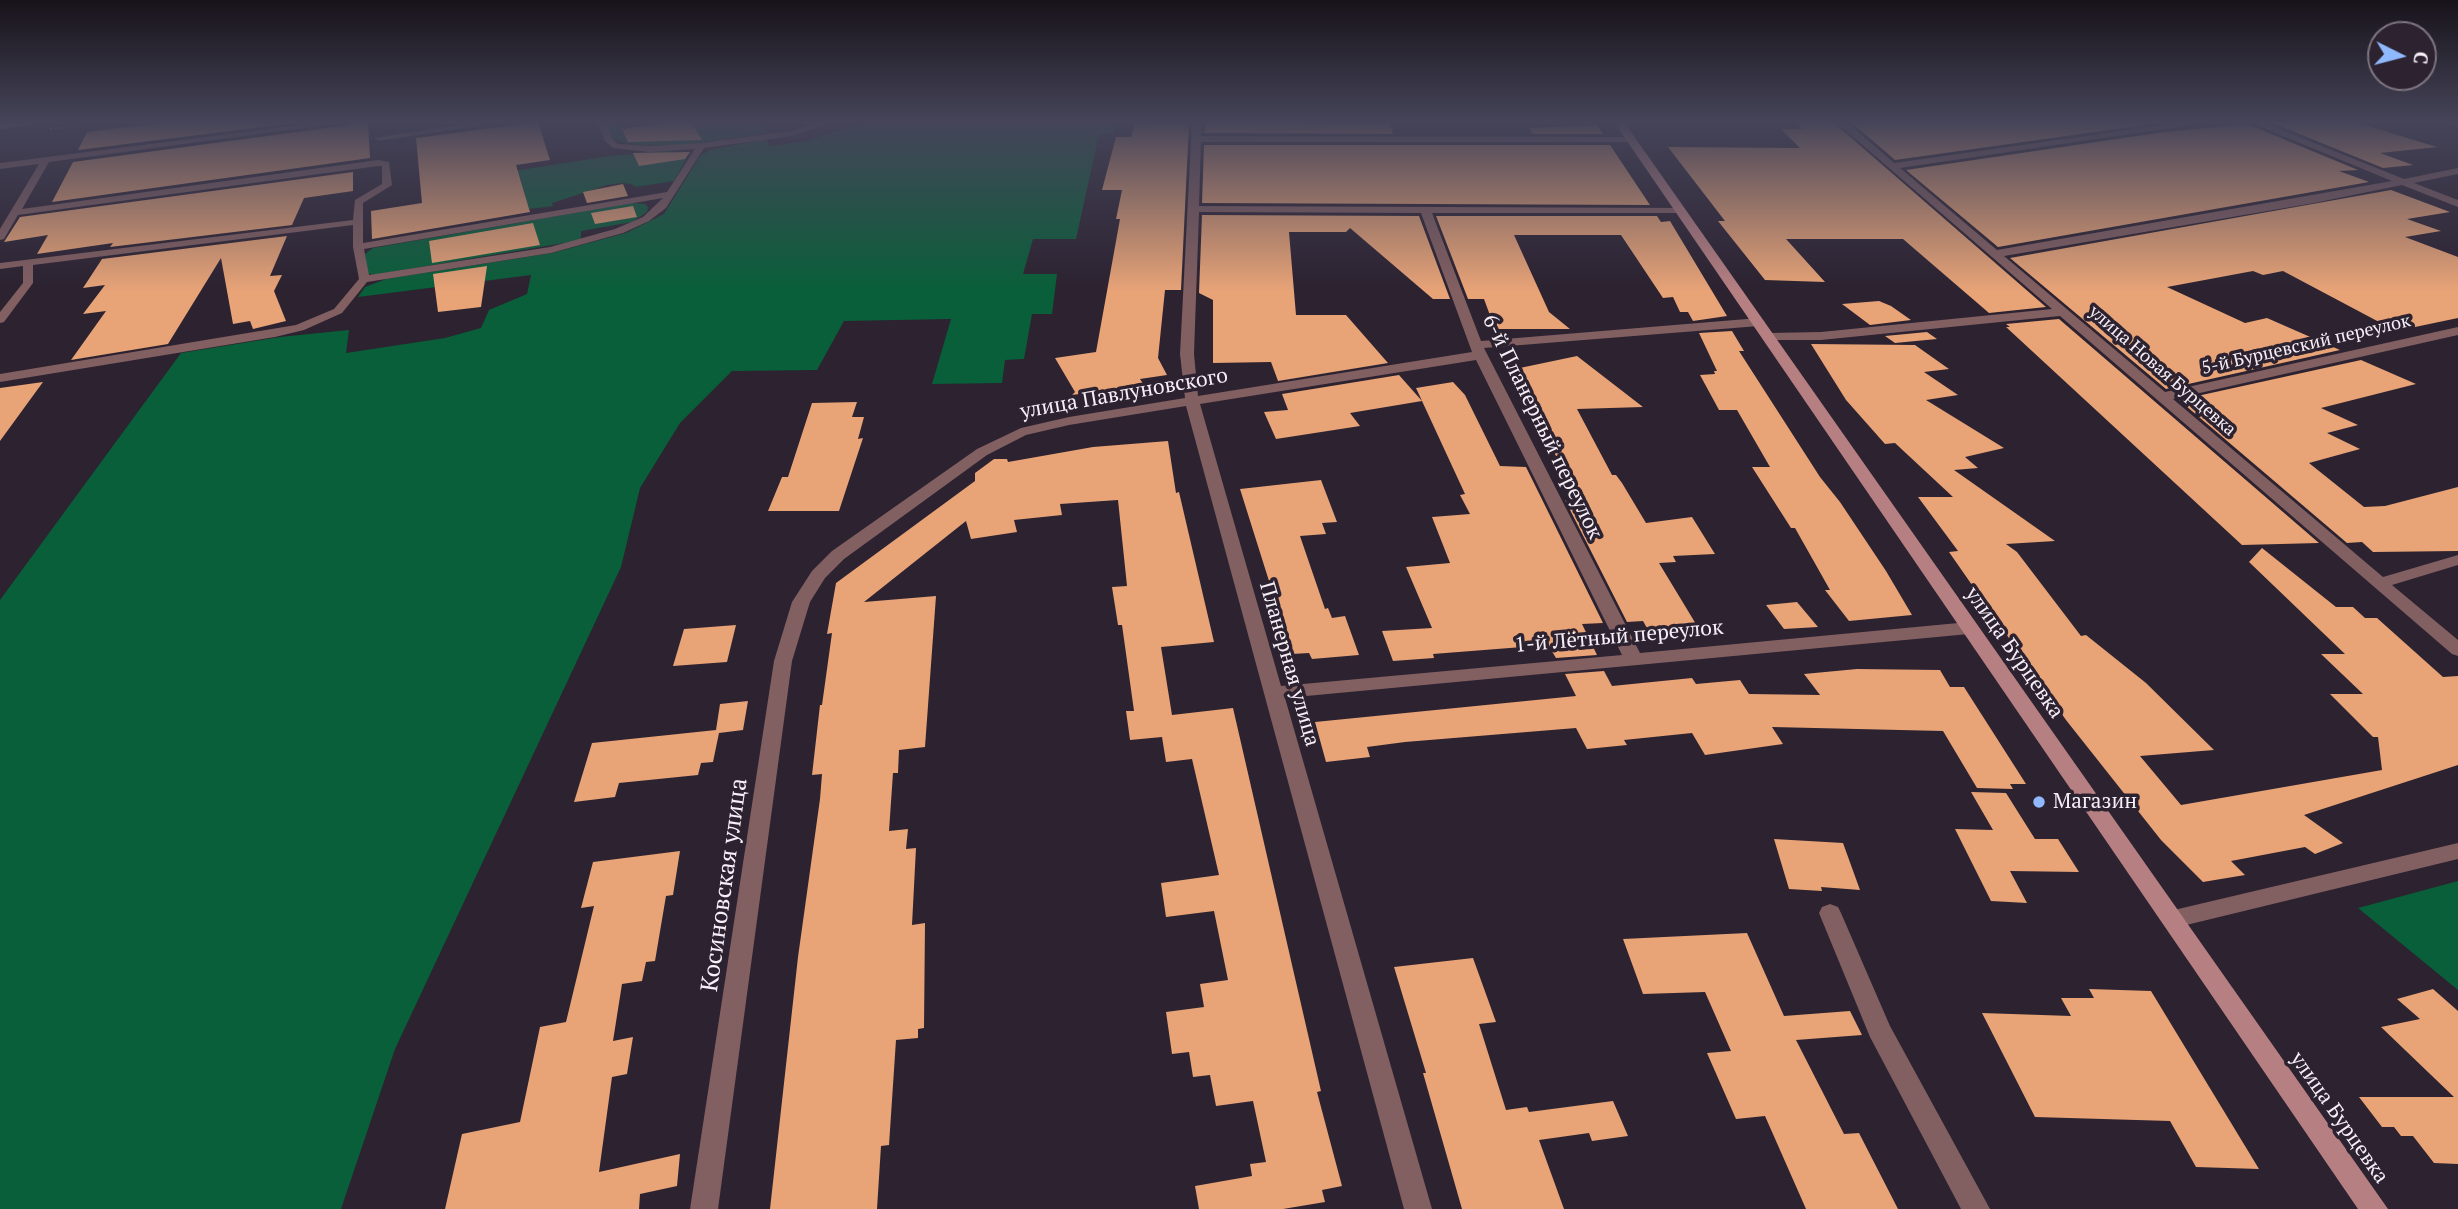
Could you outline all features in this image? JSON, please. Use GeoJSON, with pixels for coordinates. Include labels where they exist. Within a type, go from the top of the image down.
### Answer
{"type":"FeatureCollection","features":[{"type":"Feature","properties":{"kind":"street","name":"Планерная улица"},"geometry":{"type":"LineString","coordinates":[[1194,178],[1186,354],[1192,401],[1418,1209]]}},
{"type":"Feature","properties":{"kind":"street","name":"улица Бурцевка"},"geometry":{"type":"LineString","coordinates":[[1658,178],[2374,1209]]}},
{"type":"Feature","properties":{"kind":"street","name":"улица Новая Бурцевка"},"geometry":{"type":"LineString","coordinates":[[1905,178],[2458,650]]}},
{"type":"Feature","properties":{"kind":"street"},"geometry":{"type":"LineString","coordinates":[[2392,178],[2458,204]]}},
{"type":"Feature","properties":{"kind":"street"},"geometry":{"type":"LineString","coordinates":[[1993,254],[2314,200],[2420,178]]}},
{"type":"Feature","properties":{"kind":"street"},"geometry":{"type":"LineString","coordinates":[[1192,209],[1680,209]]}},
{"type":"Feature","properties":{"kind":"street","name":"6-й Планерный переулок"},"geometry":{"type":"LineString","coordinates":[[1425,209],[1478,350],[1633,659]]}},
{"type":"Feature","properties":{"kind":"street","name":"улица Павлуновского"},"geometry":{"type":"LineString","coordinates":[[818,575],[838,555],[1001,441],[1021,432],[1069,421],[1562,336],[1764,330],[1834,335],[2063,312]]}},
{"type":"Feature","properties":{"kind":"street","name":"5-й Бурцевский переулок"},"geometry":{"type":"LineString","coordinates":[[2163,397],[2458,331]]}},
{"type":"Feature","properties":{"kind":"street"},"geometry":{"type":"LineString","coordinates":[[2380,583],[2458,560]]}},
{"type":"Feature","properties":{"kind":"street","name":"Косиновская улица"},"geometry":{"type":"LineString","coordinates":[[704,1209],[783,661],[801,602],[818,575]]}},
{"type":"Feature","properties":{"kind":"street","name":"1-й Лётный переулок"},"geometry":{"type":"LineString","coordinates":[[1273,692],[1969,628]]}},
{"type":"Feature","properties":{"kind":"street"},"geometry":{"type":"LineString","coordinates":[[2174,919],[2458,851]]}},
{"type":"Feature","properties":{"kind":"street"},"geometry":{"type":"LineString","coordinates":[[1830,913],[1879,1030],[1976,1209]]}},
{"type":"Feature","properties":{"kind":"lane"},"geometry":{"type":"LineString","coordinates":[[0,237],[35,178]]}},
{"type":"Feature","properties":{"kind":"lane"},"geometry":{"type":"LineString","coordinates":[[14,213],[266,178]]}},
{"type":"Feature","properties":{"kind":"lane"},"geometry":{"type":"LineString","coordinates":[[364,279],[358,247],[358,202],[387,185],[387,178]]}},
{"type":"Feature","properties":{"kind":"lane"},"geometry":{"type":"LineString","coordinates":[[0,378],[177,351],[300,328],[338,311],[364,279],[551,250],[589,241],[646,219],[663,206],[681,178]]}},
{"type":"Feature","properties":{"kind":"lane"},"geometry":{"type":"LineString","coordinates":[[358,247],[672,194]]}},
{"type":"Feature","properties":{"kind":"lane"},"geometry":{"type":"LineString","coordinates":[[0,266],[357,222]]}},
{"type":"Feature","properties":{"kind":"lane"},"geometry":{"type":"LineString","coordinates":[[0,320],[28,284],[28,263]]}},
{"type":"Feature","properties":{"kind":"green space"},"geometry":{"type":"Polygon","coordinates":[[[466,178],[500,178],[437,183],[466,178]]]}},
{"type":"Feature","properties":{"kind":"green space"},"geometry":{"type":"Polygon","coordinates":[[[520,178],[675,178],[674,181],[635,187],[621,183],[607,185],[552,203],[553,206],[529,209],[520,178]]]}},
{"type":"Feature","properties":{"kind":"green space"},"geometry":{"type":"Polygon","coordinates":[[[686,178],[1089,178],[1076,239],[1033,239],[1023,274],[1057,274],[1052,314],[1032,314],[1024,359],[1005,360],[1002,383],[932,384],[951,319],[844,321],[817,370],[732,371],[680,423],[640,488],[621,567],[395,1049],[341,1209],[0,1209],[0,600],[181,353],[280,337],[349,330],[346,353],[445,338],[481,328],[489,310],[527,294],[531,275],[358,297],[365,287],[386,279],[552,253],[626,233],[664,214],[686,178]]]}},
{"type":"Feature","properties":{"kind":"green space"},"geometry":{"type":"Polygon","coordinates":[[[631,203],[645,204],[648,207],[647,212],[632,222],[581,231],[581,238],[576,241],[373,275],[367,273],[365,254],[373,248],[631,203]]]}},
{"type":"Feature","properties":{"kind":"green space"},"geometry":{"type":"Polygon","coordinates":[[[2458,881],[2458,990],[2358,908],[2458,881]]]}},
{"type":"Feature","properties":{"kind":"building"},"geometry":{"type":"Polygon","coordinates":[[[64,178],[222,178],[52,202],[64,178]]]}},
{"type":"Feature","properties":{"kind":"building"},"geometry":{"type":"Polygon","coordinates":[[[305,178],[353,178],[353,191],[304,198],[292,225],[110,247],[113,243],[37,254],[48,235],[4,242],[20,217],[305,178]]]}},
{"type":"Feature","properties":{"kind":"building"},"geometry":{"type":"Polygon","coordinates":[[[420,178],[520,178],[530,212],[372,239],[371,211],[422,203],[420,178]]]}},
{"type":"Feature","properties":{"kind":"building"},"geometry":{"type":"Polygon","coordinates":[[[1105,178],[1186,178],[1181,290],[1165,290],[1158,358],[1167,375],[1140,379],[1144,385],[1072,395],[1075,392],[1055,358],[1096,352],[1120,219],[1116,219],[1122,190],[1102,190],[1105,178]]]}},
{"type":"Feature","properties":{"kind":"building"},"geometry":{"type":"Polygon","coordinates":[[[1203,178],[1632,178],[1650,205],[1202,203],[1203,178]]]}},
{"type":"Feature","properties":{"kind":"building"},"geometry":{"type":"Polygon","coordinates":[[[1692,178],[1898,178],[2046,307],[1989,313],[1903,239],[1786,239],[1825,282],[1765,280],[1718,221],[1725,221],[1692,178]]]}},
{"type":"Feature","properties":{"kind":"building"},"geometry":{"type":"Polygon","coordinates":[[[1916,178],[2359,178],[2369,182],[1998,247],[1916,178]]]}},
{"type":"Feature","properties":{"kind":"building"},"geometry":{"type":"Polygon","coordinates":[[[623,184],[628,196],[587,203],[583,192],[623,184]]]}},
{"type":"Feature","properties":{"kind":"building"},"geometry":{"type":"Polygon","coordinates":[[[2391,190],[2450,212],[2407,219],[2441,231],[2405,237],[2458,257],[2458,318],[2396,331],[2283,271],[2263,275],[2253,271],[2167,287],[2245,323],[2267,318],[2340,350],[2166,389],[2010,258],[2391,190]]]}},
{"type":"Feature","properties":{"kind":"building"},"geometry":{"type":"Polygon","coordinates":[[[633,206],[637,217],[595,224],[591,213],[633,206]]]}},
{"type":"Feature","properties":{"kind":"building"},"geometry":{"type":"Polygon","coordinates":[[[1202,215],[1419,216],[1450,299],[1433,299],[1350,228],[1346,232],[1289,232],[1296,315],[1346,315],[1388,363],[1278,381],[1271,362],[1213,363],[1213,300],[1199,293],[1202,215]]]}},
{"type":"Feature","properties":{"kind":"building"},"geometry":{"type":"Polygon","coordinates":[[[1436,216],[1657,216],[1661,222],[1670,221],[1727,316],[1693,321],[1688,312],[1680,312],[1673,297],[1663,298],[1621,235],[1514,235],[1549,312],[1570,329],[1495,329],[1484,299],[1468,299],[1436,216]]]}},
{"type":"Feature","properties":{"kind":"building"},"geometry":{"type":"Polygon","coordinates":[[[533,223],[540,245],[432,263],[429,241],[533,223]]]}},
{"type":"Feature","properties":{"kind":"building"},"geometry":{"type":"Polygon","coordinates":[[[287,236],[270,276],[282,275],[274,291],[286,321],[253,329],[250,321],[233,324],[221,258],[168,344],[71,360],[106,311],[83,314],[105,285],[83,288],[102,259],[287,236]]]}},
{"type":"Feature","properties":{"kind":"building"},"geometry":{"type":"Polygon","coordinates":[[[487,266],[481,307],[438,312],[433,274],[487,266]]]}},
{"type":"Feature","properties":{"kind":"building"},"geometry":{"type":"Polygon","coordinates":[[[1879,301],[1911,320],[1870,325],[1842,304],[1879,301]]]}},
{"type":"Feature","properties":{"kind":"building"},"geometry":{"type":"Polygon","coordinates":[[[2059,319],[2319,543],[2242,545],[2006,327],[2010,327],[2006,324],[2059,319]]]}},
{"type":"Feature","properties":{"kind":"building"},"geometry":{"type":"Polygon","coordinates":[[[1732,331],[1744,351],[1739,351],[1820,477],[1886,571],[1912,615],[1849,621],[1825,590],[1830,590],[1795,528],[1791,528],[1752,467],[1770,467],[1737,410],[1719,410],[1700,375],[1715,374],[1714,371],[1717,371],[1699,333],[1732,331]]]}},
{"type":"Feature","properties":{"kind":"building"},"geometry":{"type":"Polygon","coordinates":[[[1927,332],[1937,339],[1895,343],[1885,336],[1927,332]]]}},
{"type":"Feature","properties":{"kind":"building"},"geometry":{"type":"Polygon","coordinates":[[[1811,344],[1915,345],[1949,369],[1924,372],[1958,395],[1926,400],[2004,448],[1965,457],[1978,468],[1954,470],[2055,541],[2006,544],[2017,552],[2081,636],[2086,635],[2146,683],[2214,750],[2140,756],[2181,805],[2382,770],[2378,737],[2373,737],[2330,694],[2363,694],[2321,654],[2345,654],[2249,562],[2262,548],[2336,607],[2353,607],[2365,618],[2377,618],[2443,677],[2458,676],[2458,765],[2304,815],[2343,843],[2315,854],[2305,847],[2231,861],[2245,875],[2203,882],[2161,840],[2066,720],[1949,552],[1958,551],[1918,497],[1953,497],[1895,443],[1885,444],[1846,400],[1811,344]]]}},
{"type":"Feature","properties":{"kind":"building"},"geometry":{"type":"Polygon","coordinates":[[[1577,356],[1643,407],[1577,409],[1612,475],[1616,475],[1622,483],[1646,523],[1692,517],[1715,554],[1673,556],[1676,562],[1659,563],[1702,634],[1652,637],[1643,621],[1627,622],[1565,500],[1593,530],[1514,372],[1518,371],[1515,369],[1577,356]]]}},
{"type":"Feature","properties":{"kind":"building"},"geometry":{"type":"Polygon","coordinates":[[[2361,360],[2416,384],[2321,408],[2358,425],[2327,433],[2360,449],[2309,463],[2364,507],[2385,506],[2458,487],[2458,551],[2373,552],[2362,542],[2347,543],[2179,400],[2361,360]]]}},
{"type":"Feature","properties":{"kind":"building"},"geometry":{"type":"Polygon","coordinates":[[[1399,375],[1422,401],[1350,413],[1360,426],[1276,439],[1264,412],[1288,410],[1282,394],[1399,375]]]}},
{"type":"Feature","properties":{"kind":"building"},"geometry":{"type":"Polygon","coordinates":[[[43,382],[0,441],[0,388],[43,382]]]}},
{"type":"Feature","properties":{"kind":"building"},"geometry":{"type":"Polygon","coordinates":[[[1453,382],[1465,395],[1500,466],[1526,467],[1603,623],[1582,624],[1597,655],[1556,658],[1548,645],[1433,654],[1434,658],[1393,661],[1382,631],[1432,628],[1406,567],[1450,563],[1432,517],[1470,514],[1460,495],[1465,494],[1416,388],[1453,382]]]}},
{"type":"Feature","properties":{"kind":"building"},"geometry":{"type":"Polygon","coordinates":[[[857,402],[852,417],[864,417],[858,439],[863,438],[839,511],[768,511],[782,477],[788,477],[812,403],[857,402]]]}},
{"type":"Feature","properties":{"kind":"building"},"geometry":{"type":"Polygon","coordinates":[[[1168,441],[1176,493],[1179,492],[1214,642],[1161,647],[1172,715],[1233,708],[1321,1091],[1317,1092],[1342,1186],[1322,1190],[1325,1202],[1283,1209],[1199,1209],[1195,1186],[1252,1176],[1250,1164],[1266,1162],[1253,1101],[1216,1106],[1210,1075],[1193,1077],[1189,1052],[1172,1054],[1166,1012],[1204,1007],[1200,984],[1228,980],[1214,911],[1166,917],[1161,883],[1219,875],[1192,759],[1166,762],[1162,737],[1130,740],[1126,711],[1134,711],[1122,625],[1118,625],[1112,587],[1127,586],[1118,500],[1060,504],[1062,515],[1014,520],[1017,532],[971,539],[966,521],[864,602],[936,596],[925,747],[899,750],[898,773],[893,773],[889,831],[908,829],[906,849],[916,848],[912,925],[925,923],[924,1028],[918,1029],[918,1038],[896,1040],[889,1145],[881,1146],[877,1209],[770,1209],[798,957],[820,799],[822,774],[812,775],[832,633],[827,634],[836,583],[975,481],[975,473],[994,459],[1007,459],[1008,462],[1093,447],[1168,441]]]}},
{"type":"Feature","properties":{"kind":"building"},"geometry":{"type":"Polygon","coordinates":[[[1321,480],[1337,522],[1322,523],[1326,534],[1300,536],[1325,609],[1328,608],[1332,618],[1345,616],[1359,655],[1312,659],[1309,653],[1292,654],[1240,489],[1321,480]]]}},
{"type":"Feature","properties":{"kind":"building"},"geometry":{"type":"Polygon","coordinates":[[[1797,602],[1818,627],[1784,629],[1766,605],[1797,602]]]}},
{"type":"Feature","properties":{"kind":"building"},"geometry":{"type":"Polygon","coordinates":[[[736,625],[727,662],[673,666],[684,629],[736,625]]]}},
{"type":"Feature","properties":{"kind":"building"},"geometry":{"type":"Polygon","coordinates":[[[1857,669],[1940,670],[1950,687],[1964,687],[2026,784],[2010,784],[2013,789],[1977,788],[1943,731],[1772,727],[1783,744],[1705,755],[1692,733],[1624,740],[1627,745],[1587,749],[1576,728],[1367,747],[1370,757],[1326,762],[1315,722],[1576,696],[1565,674],[1604,671],[1612,686],[1692,678],[1696,684],[1740,680],[1749,694],[1820,695],[1804,674],[1857,669]]]}},
{"type":"Feature","properties":{"kind":"building"},"geometry":{"type":"Polygon","coordinates":[[[748,701],[743,730],[719,733],[713,762],[701,763],[698,775],[619,783],[615,797],[574,802],[592,743],[716,730],[720,704],[748,701]]]}},
{"type":"Feature","properties":{"kind":"building"},"geometry":{"type":"Polygon","coordinates":[[[1971,792],[2006,793],[2035,839],[2058,839],[2079,872],[2010,871],[2027,903],[1991,901],[1955,829],[1993,830],[1971,792]]]}},
{"type":"Feature","properties":{"kind":"building"},"geometry":{"type":"Polygon","coordinates":[[[1774,839],[1843,843],[1860,890],[1821,887],[1822,891],[1789,889],[1774,839]]]}},
{"type":"Feature","properties":{"kind":"building"},"geometry":{"type":"Polygon","coordinates":[[[680,851],[673,895],[666,896],[655,961],[646,962],[642,981],[622,984],[613,1041],[633,1037],[627,1074],[612,1077],[599,1172],[680,1154],[677,1186],[640,1194],[639,1209],[445,1209],[462,1134],[520,1122],[540,1027],[566,1022],[594,906],[581,908],[593,862],[680,851]]]}},
{"type":"Feature","properties":{"kind":"building"},"geometry":{"type":"Polygon","coordinates":[[[1747,933],[1784,1016],[1850,1011],[1862,1035],[1796,1040],[1844,1134],[1859,1133],[1898,1209],[1806,1209],[1765,1116],[1736,1119],[1707,1053],[1731,1051],[1705,992],[1643,994],[1623,939],[1747,933]]]}},
{"type":"Feature","properties":{"kind":"building"},"geometry":{"type":"Polygon","coordinates":[[[1473,958],[1496,1022],[1479,1024],[1506,1110],[1527,1107],[1529,1112],[1613,1101],[1628,1136],[1592,1141],[1589,1133],[1539,1140],[1564,1209],[1462,1209],[1423,1073],[1426,1073],[1394,967],[1473,958]]]}},
{"type":"Feature","properties":{"kind":"building"},"geometry":{"type":"Polygon","coordinates":[[[2089,989],[2151,991],[2259,1169],[2196,1167],[2170,1121],[2035,1117],[1982,1013],[2071,1016],[2061,998],[2094,998],[2089,989]]]}},
{"type":"Feature","properties":{"kind":"building"},"geometry":{"type":"Polygon","coordinates":[[[2433,989],[2458,1011],[2458,1164],[2434,1163],[2413,1136],[2401,1136],[2394,1127],[2382,1127],[2359,1097],[2454,1097],[2381,1027],[2420,1019],[2397,999],[2433,989]]]}},
{"type":"Feature","properties":{"kind":"place","name":"Магазин"},"geometry":{"type":"Point","coordinates":[2039,802]}}]}
